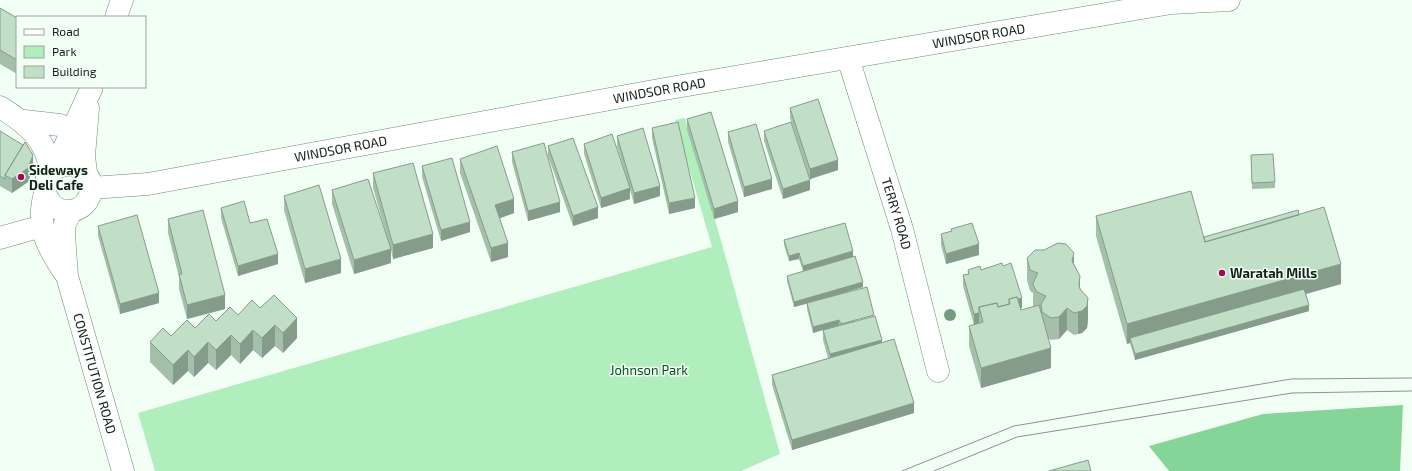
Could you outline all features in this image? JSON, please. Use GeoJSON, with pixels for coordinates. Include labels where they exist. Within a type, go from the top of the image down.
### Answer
{"type":"FeatureCollection","features":[{"type":"Feature","properties":{"kind":"street"},"geometry":{"type":"LineString","coordinates":[[116,16],[122,0]]}},
{"type":"Feature","properties":{"kind":"street","name":"WINDSOR ROAD"},"geometry":{"type":"LineString","coordinates":[[88,181],[148,184],[670,88],[1171,1],[1229,0]]}},
{"type":"Feature","properties":{"kind":"street","name":"TERRY ROAD"},"geometry":{"type":"LineString","coordinates":[[848,58],[902,229],[938,371]]}},
{"type":"Feature","properties":{"kind":"street"},"geometry":{"type":"LineString","coordinates":[[0,107],[24,121],[60,125],[78,135],[84,156],[88,181],[85,203],[71,211],[64,211],[52,205],[45,193],[45,182],[78,135],[91,89]]}},
{"type":"Feature","properties":{"kind":"street"},"geometry":{"type":"LineString","coordinates":[[24,121],[47,153],[52,170]]}},
{"type":"Feature","properties":{"kind":"street"},"geometry":{"type":"LineString","coordinates":[[52,170],[68,164],[81,168],[88,181]]}},
{"type":"Feature","properties":{"kind":"street","name":"CONSTITUTION ROAD"},"geometry":{"type":"LineString","coordinates":[[45,193],[41,210],[42,226],[46,240],[67,276]]}},
{"type":"Feature","properties":{"kind":"street","name":"CONSTITUTION ROAD"},"geometry":{"type":"LineString","coordinates":[[71,211],[64,226],[67,276],[123,471]]}},
{"type":"Feature","properties":{"kind":"street"},"geometry":{"type":"LineString","coordinates":[[0,238],[42,226]]}},
{"type":"Feature","properties":{"kind":"green space","name":"Johnson Park"},"geometry":{"type":"Polygon","coordinates":[[[685,118],[722,244],[780,454],[741,471],[155,471],[138,413],[712,247],[675,120],[685,118]]]}},
{"type":"Feature","properties":{"kind":"green space"},"geometry":{"type":"Polygon","coordinates":[[[1403,405],[1400,471],[1169,471],[1149,446],[1263,414],[1403,405]]]}},
{"type":"Feature","properties":{"kind":"building"},"geometry":{"type":"Polygon","coordinates":[[[0,8],[16,17],[16,59],[0,50],[0,8]]]}},
{"type":"Feature","properties":{"kind":"building"},"geometry":{"type":"Polygon","coordinates":[[[818,99],[838,160],[810,169],[790,108],[818,99]]]}},
{"type":"Feature","properties":{"kind":"building"},"geometry":{"type":"Polygon","coordinates":[[[711,112],[738,201],[714,209],[687,119],[711,112]]]}},
{"type":"Feature","properties":{"kind":"building"},"geometry":{"type":"Polygon","coordinates":[[[678,122],[695,198],[669,203],[652,128],[678,122]]]}},
{"type":"Feature","properties":{"kind":"building"},"geometry":{"type":"Polygon","coordinates":[[[791,122],[810,180],[783,189],[764,131],[791,122]]]}},
{"type":"Feature","properties":{"kind":"building"},"geometry":{"type":"Polygon","coordinates":[[[756,124],[772,179],[744,187],[728,132],[756,124]]]}},
{"type":"Feature","properties":{"kind":"building"},"geometry":{"type":"Polygon","coordinates":[[[643,128],[660,186],[634,193],[617,136],[643,128]]]}},
{"type":"Feature","properties":{"kind":"building"},"geometry":{"type":"Polygon","coordinates":[[[0,131],[23,145],[5,175],[5,179],[0,176],[0,131]]]}},
{"type":"Feature","properties":{"kind":"building"},"geometry":{"type":"Polygon","coordinates":[[[612,134],[630,188],[601,198],[584,144],[612,134]]]}},
{"type":"Feature","properties":{"kind":"building"},"geometry":{"type":"Polygon","coordinates":[[[573,138],[598,207],[573,216],[548,146],[573,138]]]}},
{"type":"Feature","properties":{"kind":"building"},"geometry":{"type":"Polygon","coordinates":[[[25,142],[33,155],[28,168],[12,179],[5,175],[25,142]]]}},
{"type":"Feature","properties":{"kind":"building"},"geometry":{"type":"Polygon","coordinates":[[[544,143],[560,202],[528,211],[512,152],[544,143]]]}},
{"type":"Feature","properties":{"kind":"building"},"geometry":{"type":"Polygon","coordinates":[[[497,146],[514,199],[495,205],[508,243],[491,248],[460,159],[497,146]]]}},
{"type":"Feature","properties":{"kind":"building"},"geometry":{"type":"Polygon","coordinates":[[[1273,154],[1275,182],[1252,183],[1251,155],[1273,154]]]}},
{"type":"Feature","properties":{"kind":"building"},"geometry":{"type":"Polygon","coordinates":[[[452,158],[470,222],[441,230],[422,166],[452,158]]]}},
{"type":"Feature","properties":{"kind":"building"},"geometry":{"type":"Polygon","coordinates":[[[413,163],[433,234],[393,245],[373,173],[413,163]]]}},
{"type":"Feature","properties":{"kind":"building"},"geometry":{"type":"Polygon","coordinates":[[[368,179],[391,249],[354,260],[332,190],[368,179]]]}},
{"type":"Feature","properties":{"kind":"building"},"geometry":{"type":"Polygon","coordinates":[[[319,185],[341,259],[305,269],[284,196],[319,185]]]}},
{"type":"Feature","properties":{"kind":"building","name":"Waratah Mills"},"geometry":{"type":"Polygon","coordinates":[[[1191,191],[1205,242],[1324,207],[1341,264],[1127,324],[1096,216],[1191,191]]]}},
{"type":"Feature","properties":{"kind":"building"},"geometry":{"type":"Polygon","coordinates":[[[244,201],[250,223],[267,219],[278,254],[238,266],[221,208],[244,201]]]}},
{"type":"Feature","properties":{"kind":"building"},"geometry":{"type":"Polygon","coordinates":[[[203,210],[225,295],[187,305],[179,274],[182,274],[168,219],[203,210]]]}},
{"type":"Feature","properties":{"kind":"building"},"geometry":{"type":"Polygon","coordinates":[[[1298,210],[1299,215],[1205,242],[1204,237],[1298,210]]]}},
{"type":"Feature","properties":{"kind":"building"},"geometry":{"type":"Polygon","coordinates":[[[137,215],[159,293],[120,304],[98,226],[137,215]]]}},
{"type":"Feature","properties":{"kind":"building"},"geometry":{"type":"Polygon","coordinates":[[[845,223],[853,251],[803,266],[799,253],[789,256],[784,240],[845,223]]]}},
{"type":"Feature","properties":{"kind":"building"},"geometry":{"type":"Polygon","coordinates":[[[972,223],[979,244],[946,254],[941,234],[952,231],[951,229],[972,223]]]}},
{"type":"Feature","properties":{"kind":"building"},"geometry":{"type":"Polygon","coordinates":[[[1058,243],[1066,244],[1074,253],[1072,261],[1080,276],[1080,289],[1088,298],[1087,306],[1082,311],[1074,313],[1067,308],[1059,317],[1051,318],[1042,312],[1041,304],[1046,296],[1037,292],[1033,285],[1038,273],[1030,270],[1027,258],[1035,250],[1044,250],[1058,243]]]}},
{"type":"Feature","properties":{"kind":"building"},"geometry":{"type":"Polygon","coordinates":[[[855,256],[863,282],[794,302],[787,276],[855,256]]]}},
{"type":"Feature","properties":{"kind":"building"},"geometry":{"type":"Polygon","coordinates":[[[1002,263],[1003,266],[1011,263],[1022,298],[1018,299],[1017,297],[1009,299],[1009,304],[998,307],[997,303],[979,307],[979,313],[974,314],[963,275],[969,274],[968,270],[980,266],[981,270],[1002,263]]]}},
{"type":"Feature","properties":{"kind":"building"},"geometry":{"type":"Polygon","coordinates":[[[867,287],[874,315],[841,324],[839,320],[813,327],[807,303],[867,287]]]}},
{"type":"Feature","properties":{"kind":"building"},"geometry":{"type":"Polygon","coordinates":[[[1304,289],[1309,305],[1135,354],[1130,338],[1304,289]]]}},
{"type":"Feature","properties":{"kind":"building"},"geometry":{"type":"Polygon","coordinates":[[[274,295],[297,318],[283,333],[275,325],[262,338],[253,330],[240,344],[231,335],[216,350],[208,342],[194,357],[188,350],[173,365],[150,342],[163,328],[171,336],[187,320],[195,328],[209,314],[216,321],[230,307],[238,315],[252,300],[260,308],[274,295]]]}},
{"type":"Feature","properties":{"kind":"building"},"geometry":{"type":"Polygon","coordinates":[[[1017,297],[1021,310],[1039,305],[1051,348],[981,368],[969,326],[983,322],[979,307],[997,303],[998,307],[1010,304],[1009,299],[1017,297]]]}},
{"type":"Feature","properties":{"kind":"building"},"geometry":{"type":"Polygon","coordinates":[[[875,316],[882,340],[830,354],[823,330],[875,316]]]}},
{"type":"Feature","properties":{"kind":"building"},"geometry":{"type":"Polygon","coordinates":[[[894,339],[914,403],[792,440],[772,375],[894,339]]]}},
{"type":"Feature","properties":{"kind":"building"},"geometry":{"type":"Polygon","coordinates":[[[1088,460],[1091,471],[1049,471],[1088,460]]]}},
{"type":"Feature","properties":{"kind":"tram line"},"geometry":{"type":"LineString","coordinates":[[902,471],[1014,426],[1291,379],[1412,378]]}},
{"type":"Feature","properties":{"kind":"tram line"},"geometry":{"type":"LineString","coordinates":[[934,471],[1017,437],[1292,393],[1412,391]]}},
{"type":"Feature","properties":{"kind":"place","name":"Sideways Deli Cafe"},"geometry":{"type":"Point","coordinates":[21,177]}},
{"type":"Feature","properties":{"kind":"place","name":"Waratah Mills"},"geometry":{"type":"Point","coordinates":[1222,273]}}]}
